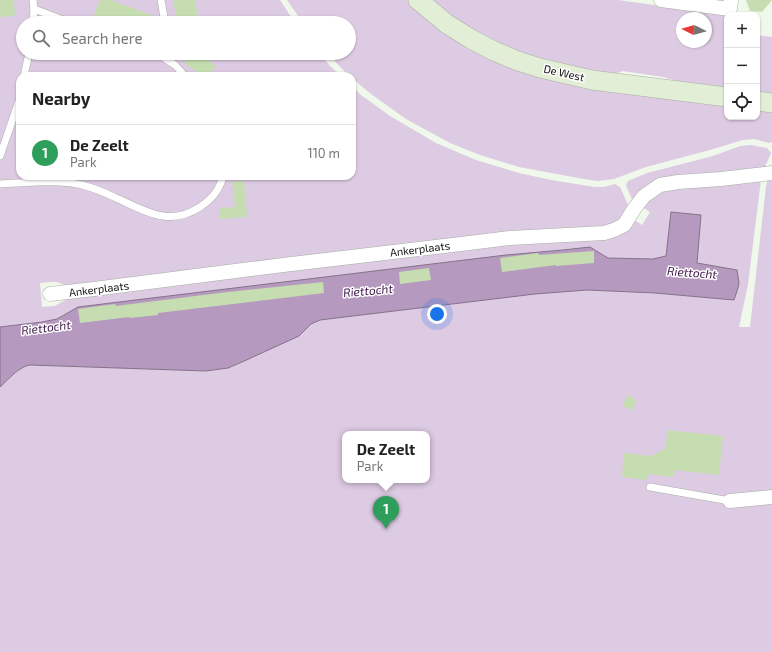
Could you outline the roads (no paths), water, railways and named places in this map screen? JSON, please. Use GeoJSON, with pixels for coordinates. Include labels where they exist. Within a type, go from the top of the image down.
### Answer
{"type":"FeatureCollection","features":[{"type":"Feature","properties":{"kind":"main road","name":"De West"},"geometry":{"type":"LineString","coordinates":[[418,0],[447,24],[471,39],[494,51],[540,68],[592,80],[724,97]]}},
{"type":"Feature","properties":{"kind":"main road"},"geometry":{"type":"LineString","coordinates":[[760,101],[772,103]]}},
{"type":"Feature","properties":{"kind":"street"},"geometry":{"type":"LineString","coordinates":[[661,0],[730,9],[731,0]]}},
{"type":"Feature","properties":{"kind":"street","name":"Ankerplaats"},"geometry":{"type":"LineString","coordinates":[[50,294],[510,238],[604,233],[624,225],[644,196],[660,185],[772,173]]}},
{"type":"Feature","properties":{"kind":"street"},"geometry":{"type":"LineString","coordinates":[[730,501],[772,497]]}},
{"type":"Feature","properties":{"kind":"lane"},"geometry":{"type":"LineString","coordinates":[[33,0],[34,16]]}},
{"type":"Feature","properties":{"kind":"lane"},"geometry":{"type":"LineString","coordinates":[[161,0],[164,16]]}},
{"type":"Feature","properties":{"kind":"lane"},"geometry":{"type":"LineString","coordinates":[[34,9],[52,16]]}},
{"type":"Feature","properties":{"kind":"lane"},"geometry":{"type":"LineString","coordinates":[[25,72],[27,60]]}},
{"type":"Feature","properties":{"kind":"lane"},"geometry":{"type":"LineString","coordinates":[[170,60],[181,72]]}},
{"type":"Feature","properties":{"kind":"lane"},"geometry":{"type":"LineString","coordinates":[[0,156],[16,110]]}},
{"type":"Feature","properties":{"kind":"lane"},"geometry":{"type":"LineString","coordinates":[[0,184],[55,182],[82,185],[113,196],[146,212],[158,216],[170,216],[187,214],[204,204],[218,190],[222,180]]}},
{"type":"Feature","properties":{"kind":"lane"},"geometry":{"type":"LineString","coordinates":[[650,488],[730,501]]}},
{"type":"Feature","properties":{"kind":"water","name":"Riettocht"},"geometry":{"type":"Polygon","coordinates":[[[671,212],[701,215],[697,263],[737,270],[739,283],[734,300],[655,293],[587,290],[535,294],[320,320],[311,324],[299,336],[228,368],[206,371],[30,365],[22,368],[0,387],[0,327],[57,319],[78,307],[506,255],[590,247],[608,258],[653,259],[666,256],[671,212]]]}},
{"type":"Feature","properties":{"kind":"place","name":"De Zeelt"},"geometry":{"type":"Point","coordinates":[386,529]}}]}
